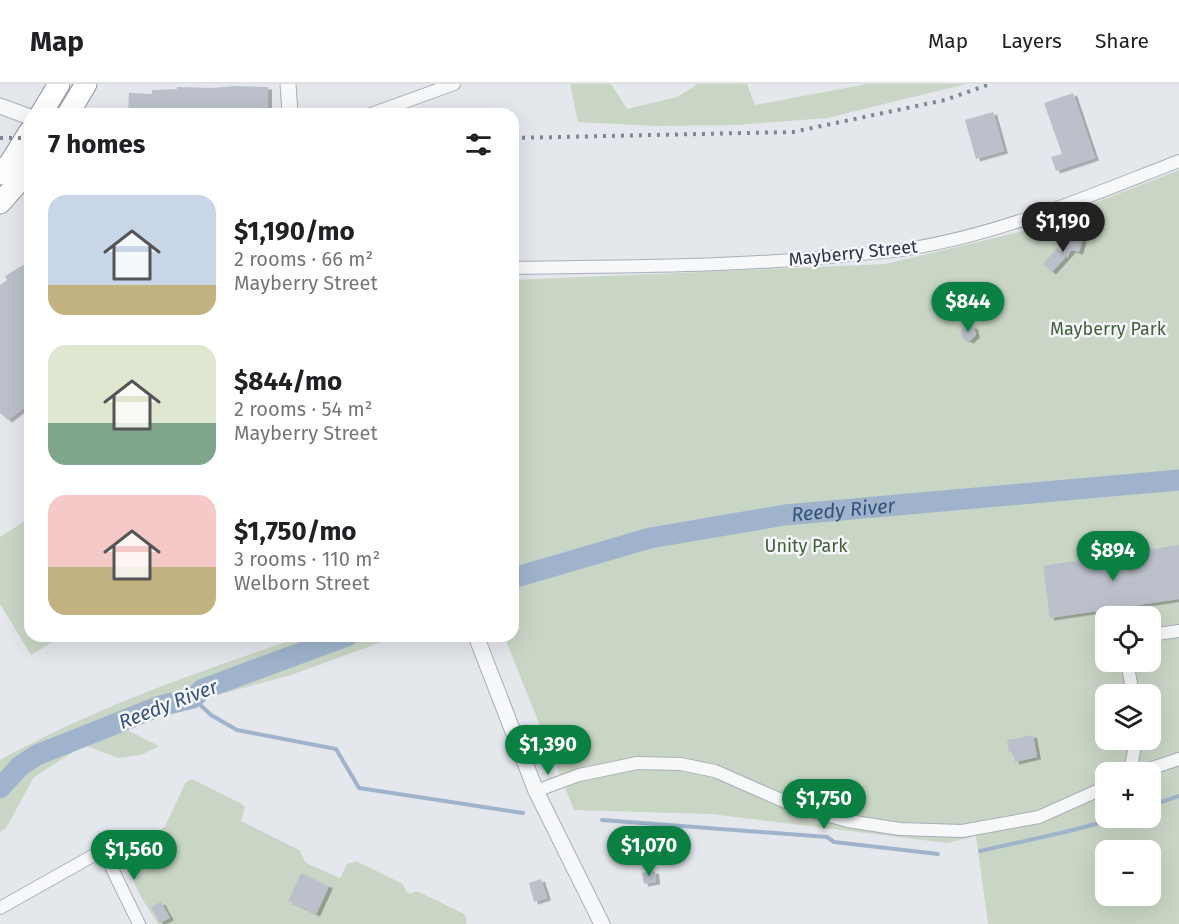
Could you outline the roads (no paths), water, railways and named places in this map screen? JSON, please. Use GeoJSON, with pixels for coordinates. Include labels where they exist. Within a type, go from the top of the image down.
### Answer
{"type":"FeatureCollection","features":[{"type":"Feature","properties":{"kind":"highway"},"geometry":{"type":"LineString","coordinates":[[44,108],[59,84]]}},
{"type":"Feature","properties":{"kind":"highway"},"geometry":{"type":"LineString","coordinates":[[72,108],[86,84]]}},
{"type":"Feature","properties":{"kind":"highway"},"geometry":{"type":"LineString","coordinates":[[0,174],[24,141]]}},
{"type":"Feature","properties":{"kind":"highway"},"geometry":{"type":"LineString","coordinates":[[0,203],[24,176]]}},
{"type":"Feature","properties":{"kind":"street"},"geometry":{"type":"LineString","coordinates":[[288,84],[290,108]]}},
{"type":"Feature","properties":{"kind":"street"},"geometry":{"type":"LineString","coordinates":[[388,108],[454,84]]}},
{"type":"Feature","properties":{"kind":"street"},"geometry":{"type":"LineString","coordinates":[[0,106],[24,115]]}},
{"type":"Feature","properties":{"kind":"street","name":"Mayberry Street"},"geometry":{"type":"LineString","coordinates":[[519,268],[790,261],[907,249],[961,238],[1010,224],[1179,161]]}},
{"type":"Feature","properties":{"kind":"street"},"geometry":{"type":"LineString","coordinates":[[1161,633],[1179,631]]}},
{"type":"Feature","properties":{"kind":"street"},"geometry":{"type":"LineString","coordinates":[[478,642],[536,791],[602,924]]}},
{"type":"Feature","properties":{"kind":"street"},"geometry":{"type":"LineString","coordinates":[[1161,765],[1179,759]]}},
{"type":"Feature","properties":{"kind":"street"},"geometry":{"type":"LineString","coordinates":[[536,791],[579,775],[637,763],[681,764],[715,771],[797,807],[848,821],[900,829],[962,831],[1039,817],[1095,792]]}},
{"type":"Feature","properties":{"kind":"street"},"geometry":{"type":"LineString","coordinates":[[0,908],[102,850],[139,924]]}},
{"type":"Feature","properties":{"kind":"waterway","name":"Reedy River"},"geometry":{"type":"LineString","coordinates":[[519,576],[650,538],[785,515],[1179,480]]}},
{"type":"Feature","properties":{"kind":"waterway","name":"Reedy River"},"geometry":{"type":"LineString","coordinates":[[0,788],[20,766],[37,755],[160,706],[193,698],[203,689],[331,642]]}},
{"type":"Feature","properties":{"kind":"waterway"},"geometry":{"type":"LineString","coordinates":[[193,698],[211,715],[237,730],[336,749],[359,788],[523,813]]}},
{"type":"Feature","properties":{"kind":"waterway"},"geometry":{"type":"LineString","coordinates":[[1161,802],[1179,796]]}},
{"type":"Feature","properties":{"kind":"waterway"},"geometry":{"type":"LineString","coordinates":[[602,820],[827,837],[834,842],[938,854]]}},
{"type":"Feature","properties":{"kind":"waterway"},"geometry":{"type":"LineString","coordinates":[[980,851],[1095,824]]}},
{"type":"Feature","properties":{"kind":"railway"},"geometry":{"type":"LineString","coordinates":[[519,138],[793,132],[945,100],[990,84]]}},
{"type":"Feature","properties":{"kind":"railway"},"geometry":{"type":"LineString","coordinates":[[0,138],[24,138]]}},
{"type":"Feature","properties":{"kind":"park label","name":"Mayberry Park"},"geometry":{"type":"Point","coordinates":[1108,329]}},
{"type":"Feature","properties":{"kind":"park label","name":"Unity Park"},"geometry":{"type":"Point","coordinates":[806,546]}}]}
